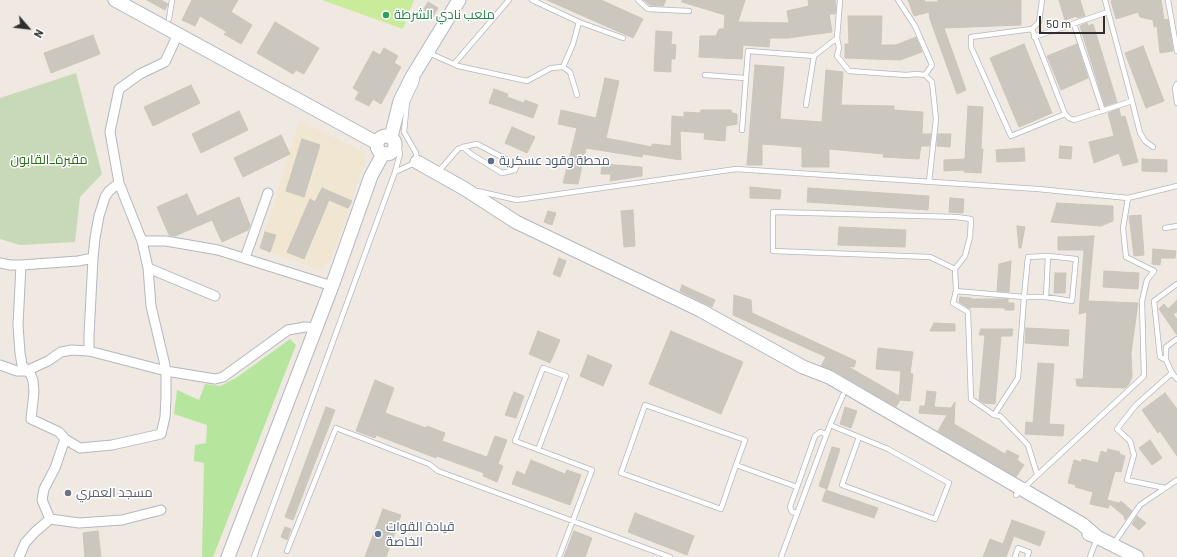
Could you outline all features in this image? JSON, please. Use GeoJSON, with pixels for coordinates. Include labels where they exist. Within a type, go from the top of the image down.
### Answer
{"type":"FeatureCollection","features":[{"type":"Feature","properties":{"kind":"main road"},"geometry":{"type":"LineString","coordinates":[[115,0],[387,142]]}},
{"type":"Feature","properties":{"kind":"main road"},"geometry":{"type":"LineString","coordinates":[[134,0],[387,142]]}},
{"type":"Feature","properties":{"kind":"main road"},"geometry":{"type":"LineString","coordinates":[[228,557],[332,286],[371,176],[387,142],[400,101],[418,67],[459,0]]}},
{"type":"Feature","properties":{"kind":"main road"},"geometry":{"type":"LineString","coordinates":[[417,162],[465,189],[516,222],[700,310],[803,368],[826,385],[843,395],[1019,492]]}},
{"type":"Feature","properties":{"kind":"main road"},"geometry":{"type":"LineString","coordinates":[[803,368],[829,378],[1019,492],[1078,531],[1097,537],[1138,557]]}},
{"type":"Feature","properties":{"kind":"street"},"geometry":{"type":"LineString","coordinates":[[21,265],[18,325],[22,365],[31,375],[33,381],[34,392],[31,419],[59,432],[65,439],[80,448],[112,444],[161,434],[165,417],[166,371],[151,306],[148,268],[142,241],[119,183],[110,132],[119,88],[140,74],[165,62],[178,34]]}},
{"type":"Feature","properties":{"kind":"street"},"geometry":{"type":"LineString","coordinates":[[89,351],[93,258],[99,216],[109,191],[119,183]]}},
{"type":"Feature","properties":{"kind":"street"},"geometry":{"type":"LineString","coordinates":[[245,258],[268,194]]}},
{"type":"Feature","properties":{"kind":"street"},"geometry":{"type":"LineString","coordinates":[[142,241],[166,241],[195,246],[245,258],[332,286]]}},
{"type":"Feature","properties":{"kind":"street"},"geometry":{"type":"LineString","coordinates":[[0,263],[21,265],[78,261],[93,258]]}},
{"type":"Feature","properties":{"kind":"street"},"geometry":{"type":"LineString","coordinates":[[148,268],[215,296]]}},
{"type":"Feature","properties":{"kind":"street"},"geometry":{"type":"LineString","coordinates":[[0,365],[17,371],[26,370],[48,361],[61,352],[72,350],[89,351],[166,371],[215,379],[223,377],[288,330],[296,327],[316,328]]}},
{"type":"Feature","properties":{"kind":"street"},"geometry":{"type":"LineString","coordinates":[[50,519],[42,500],[44,489],[55,468],[65,439]]}},
{"type":"Feature","properties":{"kind":"street"},"geometry":{"type":"LineString","coordinates":[[19,557],[25,543],[50,519],[79,523],[122,520],[161,510]]}},
{"type":"Feature","properties":{"kind":"lane"},"geometry":{"type":"LineString","coordinates":[[169,20],[172,0]]}},
{"type":"Feature","properties":{"kind":"lane"},"geometry":{"type":"LineString","coordinates":[[454,64],[509,0]]}},
{"type":"Feature","properties":{"kind":"lane"},"geometry":{"type":"LineString","coordinates":[[532,0],[579,22],[623,38]]}},
{"type":"Feature","properties":{"kind":"lane"},"geometry":{"type":"LineString","coordinates":[[638,0],[648,9],[689,11]]}},
{"type":"Feature","properties":{"kind":"lane"},"geometry":{"type":"LineString","coordinates":[[840,0],[837,38],[839,48],[837,56],[849,71],[925,75],[932,82],[936,119],[929,182]]}},
{"type":"Feature","properties":{"kind":"lane"},"geometry":{"type":"LineString","coordinates":[[898,0],[915,26],[932,65],[925,75]]}},
{"type":"Feature","properties":{"kind":"lane"},"geometry":{"type":"LineString","coordinates":[[1042,0],[1039,22],[1032,29],[971,37],[971,47],[1011,136],[1065,114]]}},
{"type":"Feature","properties":{"kind":"lane"},"geometry":{"type":"LineString","coordinates":[[1105,0],[1140,134],[1145,141],[1153,147]]}},
{"type":"Feature","properties":{"kind":"lane"},"geometry":{"type":"LineString","coordinates":[[1168,0],[1177,51]]}},
{"type":"Feature","properties":{"kind":"lane"},"geometry":{"type":"LineString","coordinates":[[1034,37],[1108,12]]}},
{"type":"Feature","properties":{"kind":"lane"},"geometry":{"type":"LineString","coordinates":[[563,67],[573,44],[579,22]]}},
{"type":"Feature","properties":{"kind":"lane"},"geometry":{"type":"LineString","coordinates":[[1074,24],[1103,111]]}},
{"type":"Feature","properties":{"kind":"lane"},"geometry":{"type":"LineString","coordinates":[[1032,29],[1065,114],[1069,118],[1074,120],[1132,101]]}},
{"type":"Feature","properties":{"kind":"lane"},"geometry":{"type":"LineString","coordinates":[[742,130],[748,51],[814,56],[837,38]]}},
{"type":"Feature","properties":{"kind":"lane"},"geometry":{"type":"LineString","coordinates":[[427,52],[454,64],[527,81],[551,68],[563,67],[570,72],[577,95]]}},
{"type":"Feature","properties":{"kind":"lane"},"geometry":{"type":"LineString","coordinates":[[806,105],[814,56]]}},
{"type":"Feature","properties":{"kind":"lane"},"geometry":{"type":"LineString","coordinates":[[395,172],[417,162],[416,153],[404,132],[407,102],[416,83],[418,67]]}},
{"type":"Feature","properties":{"kind":"lane"},"geometry":{"type":"LineString","coordinates":[[705,75],[745,78]]}},
{"type":"Feature","properties":{"kind":"lane"},"geometry":{"type":"LineString","coordinates":[[1177,84],[1175,88],[1177,103]]}},
{"type":"Feature","properties":{"kind":"lane"},"geometry":{"type":"LineString","coordinates":[[254,557],[395,172],[400,154],[387,142],[404,132]]}},
{"type":"Feature","properties":{"kind":"lane"},"geometry":{"type":"LineString","coordinates":[[437,174],[458,149],[463,147],[477,144],[517,165],[515,170],[502,173],[471,154],[463,147]]}},
{"type":"Feature","properties":{"kind":"lane"},"geometry":{"type":"LineString","coordinates":[[465,189],[517,200],[736,169],[1038,189],[1128,198],[1177,186]]}},
{"type":"Feature","properties":{"kind":"lane"},"geometry":{"type":"LineString","coordinates":[[1019,492],[1144,376],[1142,301],[1148,280],[1154,271],[1126,256],[1123,228],[1128,198]]}},
{"type":"Feature","properties":{"kind":"lane"},"geometry":{"type":"LineString","coordinates":[[955,269],[930,257],[773,251],[773,212],[956,217],[971,219],[970,236],[965,256],[955,269],[956,291],[952,303],[968,312],[971,399],[994,415],[1000,416],[1028,445],[1037,474]]}},
{"type":"Feature","properties":{"kind":"lane"},"geometry":{"type":"LineString","coordinates":[[1165,228],[1177,226]]}},
{"type":"Feature","properties":{"kind":"lane"},"geometry":{"type":"LineString","coordinates":[[956,291],[1024,297],[1046,298],[1072,301],[1076,259],[1048,256],[1028,257],[1024,297],[1018,378],[994,415]]}},
{"type":"Feature","properties":{"kind":"lane"},"geometry":{"type":"LineString","coordinates":[[1046,298],[1048,256]]}},
{"type":"Feature","properties":{"kind":"lane"},"geometry":{"type":"LineString","coordinates":[[1166,360],[1160,357],[1154,301],[1177,284]]}},
{"type":"Feature","properties":{"kind":"lane"},"geometry":{"type":"LineString","coordinates":[[1177,339],[1166,347],[1166,360],[1177,379]]}},
{"type":"Feature","properties":{"kind":"lane"},"geometry":{"type":"LineString","coordinates":[[538,450],[566,376],[543,368],[515,441],[538,450],[592,470],[559,557]]}},
{"type":"Feature","properties":{"kind":"lane"},"geometry":{"type":"LineString","coordinates":[[1165,488],[1127,480],[1134,455],[1130,441],[1117,429],[1136,405],[1172,372]]}},
{"type":"Feature","properties":{"kind":"lane"},"geometry":{"type":"LineString","coordinates":[[781,557],[826,434],[843,395]]}},
{"type":"Feature","properties":{"kind":"lane"},"geometry":{"type":"LineString","coordinates":[[645,405],[745,440],[736,466],[721,509],[621,473],[645,405]]}},
{"type":"Feature","properties":{"kind":"lane"},"geometry":{"type":"LineString","coordinates":[[830,425],[859,437],[888,449],[949,483],[935,519],[842,485],[859,437]]}},
{"type":"Feature","properties":{"kind":"lane"},"geometry":{"type":"LineString","coordinates":[[287,551],[336,428],[429,464],[438,471],[670,557]]}},
{"type":"Feature","properties":{"kind":"lane"},"geometry":{"type":"LineString","coordinates":[[797,513],[792,512],[790,507],[815,436],[820,432],[826,434]]}},
{"type":"Feature","properties":{"kind":"lane"},"geometry":{"type":"LineString","coordinates":[[736,466],[797,487]]}},
{"type":"Feature","properties":{"kind":"lane"},"geometry":{"type":"LineString","coordinates":[[1113,545],[1140,505],[1177,480]]}},
{"type":"Feature","properties":{"kind":"lane"},"geometry":{"type":"LineString","coordinates":[[1090,557],[1097,537]]}},
{"type":"Feature","properties":{"kind":"lane"},"geometry":{"type":"LineString","coordinates":[[1015,557],[1018,548],[1029,552],[1027,557]]}},
{"type":"Feature","properties":{"kind":"shaded area"},"geometry":{"type":"Polygon","coordinates":[[[299,121],[364,152],[366,160],[331,259],[319,270],[260,248],[299,121]]]}},
{"type":"Feature","properties":{"kind":"green space","name":"ملعب نادي الشرطة"},"geometry":{"type":"Polygon","coordinates":[[[322,0],[414,0],[403,29],[322,0]]]}},
{"type":"Feature","properties":{"kind":"green space","name":"مقبرة_القابون"},"geometry":{"type":"Polygon","coordinates":[[[76,73],[102,174],[80,197],[75,242],[20,245],[0,239],[0,98],[76,73]]]}},
{"type":"Feature","properties":{"kind":"green space"},"geometry":{"type":"Polygon","coordinates":[[[290,339],[296,345],[213,557],[202,557],[204,463],[194,461],[195,445],[206,443],[207,425],[174,414],[177,390],[199,400],[205,384],[220,386],[236,378],[290,339]]]}},
{"type":"Feature","properties":{"kind":"building"},"geometry":{"type":"Polygon","coordinates":[[[147,0],[161,0],[168,4],[165,10],[147,0]]]}},
{"type":"Feature","properties":{"kind":"building"},"geometry":{"type":"Polygon","coordinates":[[[192,0],[238,0],[231,12],[252,25],[241,44],[224,34],[227,32],[200,16],[195,26],[182,20],[192,0]]]}},
{"type":"Feature","properties":{"kind":"building"},"geometry":{"type":"Polygon","coordinates":[[[547,0],[601,0],[643,19],[633,38],[547,0]]]}},
{"type":"Feature","properties":{"kind":"building"},"geometry":{"type":"Polygon","coordinates":[[[644,0],[666,0],[663,6],[650,5],[644,0]]]}},
{"type":"Feature","properties":{"kind":"building"},"geometry":{"type":"Polygon","coordinates":[[[682,0],[745,0],[738,22],[789,23],[787,11],[809,6],[808,0],[835,0],[836,8],[835,14],[829,14],[832,32],[788,38],[770,38],[769,47],[743,45],[742,59],[699,57],[700,36],[716,36],[719,29],[724,29],[725,15],[682,2],[682,0]]]}},
{"type":"Feature","properties":{"kind":"building"},"geometry":{"type":"Polygon","coordinates":[[[908,0],[938,2],[938,0],[1021,0],[1021,25],[944,28],[966,90],[957,94],[930,19],[929,12],[914,16],[908,0]]]}},
{"type":"Feature","properties":{"kind":"building"},"geometry":{"type":"Polygon","coordinates":[[[1059,0],[1080,0],[1085,16],[1077,18],[1077,16],[1065,20],[1059,0]]]}},
{"type":"Feature","properties":{"kind":"building"},"geometry":{"type":"Polygon","coordinates":[[[1161,0],[1164,20],[1168,19],[1173,51],[1160,53],[1157,26],[1154,27],[1153,20],[1140,17],[1138,12],[1116,19],[1111,1],[1161,0]]]}},
{"type":"Feature","properties":{"kind":"building"},"geometry":{"type":"Polygon","coordinates":[[[428,2],[438,8],[431,20],[421,14],[428,2]]]}},
{"type":"Feature","properties":{"kind":"building"},"geometry":{"type":"Polygon","coordinates":[[[848,16],[882,16],[881,45],[896,45],[916,37],[922,52],[900,60],[845,58],[845,44],[849,44],[848,16]]]}},
{"type":"Feature","properties":{"kind":"building"},"geometry":{"type":"Polygon","coordinates":[[[275,22],[319,48],[304,74],[296,70],[293,74],[257,53],[275,22]]]}},
{"type":"Feature","properties":{"kind":"building"},"geometry":{"type":"Polygon","coordinates":[[[1087,23],[1088,26],[1093,24],[1117,102],[1105,106],[1080,26],[1087,23]]]}},
{"type":"Feature","properties":{"kind":"building"},"geometry":{"type":"Polygon","coordinates":[[[656,31],[672,32],[671,44],[676,45],[675,59],[671,59],[671,72],[654,71],[656,31]]]}},
{"type":"Feature","properties":{"kind":"building"},"geometry":{"type":"Polygon","coordinates":[[[93,35],[100,54],[51,73],[44,53],[93,35]]]}},
{"type":"Feature","properties":{"kind":"building"},"geometry":{"type":"Polygon","coordinates":[[[1024,44],[1052,113],[1019,127],[990,58],[1024,44]]]}},
{"type":"Feature","properties":{"kind":"building"},"geometry":{"type":"Polygon","coordinates":[[[1077,44],[1088,78],[1061,90],[1047,56],[1077,44]]]}},
{"type":"Feature","properties":{"kind":"building"},"geometry":{"type":"Polygon","coordinates":[[[1143,46],[1164,101],[1146,108],[1125,53],[1143,46]]]}},
{"type":"Feature","properties":{"kind":"building"},"geometry":{"type":"Polygon","coordinates":[[[384,48],[398,56],[394,63],[401,67],[381,104],[373,99],[369,106],[355,99],[359,92],[353,88],[373,51],[380,55],[384,48]]]}},
{"type":"Feature","properties":{"kind":"building"},"geometry":{"type":"Polygon","coordinates":[[[755,65],[784,67],[780,119],[822,122],[826,70],[843,72],[841,105],[894,106],[894,110],[923,112],[922,134],[931,134],[929,146],[921,146],[919,159],[883,157],[884,154],[829,149],[829,167],[802,167],[802,147],[762,144],[762,165],[747,165],[755,65]]]}},
{"type":"Feature","properties":{"kind":"building"},"geometry":{"type":"Polygon","coordinates":[[[605,78],[619,81],[606,138],[652,147],[652,144],[671,146],[672,116],[684,117],[684,112],[700,113],[701,110],[731,110],[732,113],[737,114],[737,124],[726,126],[725,141],[704,139],[705,133],[680,131],[681,160],[643,154],[642,157],[586,148],[578,184],[563,183],[577,128],[558,124],[561,110],[596,118],[605,78]]]}},
{"type":"Feature","properties":{"kind":"building"},"geometry":{"type":"Polygon","coordinates":[[[191,85],[200,103],[153,126],[144,107],[191,85]]]}},
{"type":"Feature","properties":{"kind":"building"},"geometry":{"type":"Polygon","coordinates":[[[494,89],[508,94],[507,97],[524,103],[525,100],[538,105],[533,118],[489,103],[494,89]]]}},
{"type":"Feature","properties":{"kind":"building"},"geometry":{"type":"Polygon","coordinates":[[[968,106],[983,107],[981,149],[983,149],[981,173],[964,172],[964,170],[944,171],[944,160],[965,159],[968,106]]]}},
{"type":"Feature","properties":{"kind":"building"},"geometry":{"type":"Polygon","coordinates":[[[1119,109],[1121,117],[1125,116],[1138,162],[1123,166],[1119,153],[1094,163],[1089,142],[1114,136],[1108,113],[1119,109]]]}},
{"type":"Feature","properties":{"kind":"building"},"geometry":{"type":"Polygon","coordinates":[[[239,111],[248,130],[201,153],[192,134],[239,111]]]}},
{"type":"Feature","properties":{"kind":"building"},"geometry":{"type":"Polygon","coordinates":[[[512,127],[535,137],[527,153],[505,143],[512,127]]]}},
{"type":"Feature","properties":{"kind":"building"},"geometry":{"type":"Polygon","coordinates":[[[938,134],[951,134],[950,147],[937,146],[938,134]]]}},
{"type":"Feature","properties":{"kind":"building"},"geometry":{"type":"Polygon","coordinates":[[[281,135],[290,154],[243,177],[234,158],[281,135]]]}},
{"type":"Feature","properties":{"kind":"building"},"geometry":{"type":"Polygon","coordinates":[[[302,139],[320,145],[304,197],[286,191],[302,139]]]}},
{"type":"Feature","properties":{"kind":"building"},"geometry":{"type":"Polygon","coordinates":[[[1060,146],[1072,147],[1071,159],[1059,158],[1060,146]]]}},
{"type":"Feature","properties":{"kind":"building"},"geometry":{"type":"Polygon","coordinates":[[[1024,148],[1025,161],[997,162],[996,150],[1024,148]]]}},
{"type":"Feature","properties":{"kind":"building"},"geometry":{"type":"Polygon","coordinates":[[[1142,159],[1167,160],[1167,172],[1142,171],[1142,159]]]}},
{"type":"Feature","properties":{"kind":"building"},"geometry":{"type":"Polygon","coordinates":[[[602,164],[642,167],[642,176],[610,181],[611,174],[601,174],[602,164]]]}},
{"type":"Feature","properties":{"kind":"building"},"geometry":{"type":"Polygon","coordinates":[[[750,187],[781,190],[780,199],[750,198],[750,187]]]}},
{"type":"Feature","properties":{"kind":"building"},"geometry":{"type":"Polygon","coordinates":[[[322,188],[352,201],[348,208],[329,200],[304,259],[287,252],[310,199],[315,202],[322,188]]]}},
{"type":"Feature","properties":{"kind":"building"},"geometry":{"type":"Polygon","coordinates":[[[808,188],[929,196],[928,210],[807,202],[808,188]]]}},
{"type":"Feature","properties":{"kind":"building"},"geometry":{"type":"Polygon","coordinates":[[[187,194],[197,216],[239,197],[250,225],[248,230],[222,242],[212,220],[175,236],[169,235],[157,207],[187,194]]]}},
{"type":"Feature","properties":{"kind":"building"},"geometry":{"type":"Polygon","coordinates":[[[950,198],[964,199],[963,213],[949,212],[950,198]]]}},
{"type":"Feature","properties":{"kind":"building"},"geometry":{"type":"Polygon","coordinates":[[[1057,203],[1113,206],[1113,221],[1101,226],[1051,222],[1057,203]]]}},
{"type":"Feature","properties":{"kind":"building"},"geometry":{"type":"Polygon","coordinates":[[[633,210],[635,246],[624,247],[621,211],[633,210]]]}},
{"type":"Feature","properties":{"kind":"building"},"geometry":{"type":"Polygon","coordinates":[[[548,211],[556,213],[552,225],[544,222],[548,211]]]}},
{"type":"Feature","properties":{"kind":"building"},"geometry":{"type":"Polygon","coordinates":[[[1141,215],[1144,255],[1134,256],[1129,216],[1141,215]]]}},
{"type":"Feature","properties":{"kind":"building"},"geometry":{"type":"Polygon","coordinates":[[[1017,226],[1025,227],[1021,248],[1019,248],[1017,226]]]}},
{"type":"Feature","properties":{"kind":"building"},"geometry":{"type":"Polygon","coordinates":[[[839,227],[906,230],[905,247],[838,245],[839,227]]]}},
{"type":"Feature","properties":{"kind":"building"},"geometry":{"type":"Polygon","coordinates":[[[265,232],[276,235],[270,252],[260,248],[265,232]]]}},
{"type":"Feature","properties":{"kind":"building"},"geometry":{"type":"Polygon","coordinates":[[[1094,236],[1088,301],[1138,303],[1131,353],[1132,377],[1129,384],[1125,388],[1077,386],[1076,379],[1083,379],[1087,312],[1079,314],[1084,250],[1058,250],[1058,237],[1094,236]]]}},
{"type":"Feature","properties":{"kind":"building"},"geometry":{"type":"Polygon","coordinates":[[[1153,249],[1176,251],[1175,258],[1161,258],[1160,265],[1152,264],[1153,249]]]}},
{"type":"Feature","properties":{"kind":"building"},"geometry":{"type":"Polygon","coordinates":[[[559,258],[566,261],[560,277],[553,274],[559,258]]]}},
{"type":"Feature","properties":{"kind":"building"},"geometry":{"type":"Polygon","coordinates":[[[1011,261],[1009,292],[997,291],[999,264],[1011,261]]]}},
{"type":"Feature","properties":{"kind":"building"},"geometry":{"type":"Polygon","coordinates":[[[1104,271],[1139,273],[1138,289],[1103,287],[1104,271]]]}},
{"type":"Feature","properties":{"kind":"building"},"geometry":{"type":"Polygon","coordinates":[[[1055,273],[1066,273],[1065,293],[1054,293],[1055,273]]]}},
{"type":"Feature","properties":{"kind":"building"},"geometry":{"type":"Polygon","coordinates":[[[682,285],[715,300],[712,307],[680,291],[682,285]]]}},
{"type":"Feature","properties":{"kind":"building"},"geometry":{"type":"Polygon","coordinates":[[[734,295],[751,300],[752,313],[856,361],[854,367],[847,366],[899,396],[901,371],[876,369],[878,348],[913,352],[910,373],[913,374],[910,401],[900,400],[896,407],[833,370],[821,366],[826,357],[733,315],[734,295]]]}},
{"type":"Feature","properties":{"kind":"building"},"geometry":{"type":"Polygon","coordinates":[[[960,297],[971,299],[1008,299],[1008,303],[1014,303],[1014,310],[1005,310],[1005,308],[970,307],[970,309],[959,302],[960,297]]]}},
{"type":"Feature","properties":{"kind":"building"},"geometry":{"type":"Polygon","coordinates":[[[1177,300],[1177,312],[1173,314],[1177,319],[1177,335],[1159,309],[1164,304],[1168,309],[1177,300]]]}},
{"type":"Feature","properties":{"kind":"building"},"geometry":{"type":"Polygon","coordinates":[[[934,323],[955,324],[955,331],[930,331],[934,323]]]}},
{"type":"Feature","properties":{"kind":"building"},"geometry":{"type":"Polygon","coordinates":[[[1026,328],[1069,330],[1068,346],[1025,343],[1026,328]]]}},
{"type":"Feature","properties":{"kind":"building"},"geometry":{"type":"Polygon","coordinates":[[[981,329],[1013,329],[1012,336],[1001,336],[995,404],[984,403],[979,400],[985,335],[979,335],[981,329]]]}},
{"type":"Feature","properties":{"kind":"building"},"geometry":{"type":"Polygon","coordinates":[[[538,331],[560,340],[550,363],[529,354],[538,331]]]}},
{"type":"Feature","properties":{"kind":"building"},"geometry":{"type":"Polygon","coordinates":[[[671,331],[743,362],[721,414],[649,384],[671,331]]]}},
{"type":"Feature","properties":{"kind":"building"},"geometry":{"type":"Polygon","coordinates":[[[588,355],[612,365],[603,386],[580,376],[588,355]]]}},
{"type":"Feature","properties":{"kind":"building"},"geometry":{"type":"Polygon","coordinates":[[[1038,363],[1054,364],[1049,424],[1064,425],[1063,436],[1025,434],[1026,422],[1033,423],[1038,363]]]}},
{"type":"Feature","properties":{"kind":"building"},"geometry":{"type":"Polygon","coordinates":[[[375,380],[394,388],[385,413],[426,428],[427,426],[445,433],[442,441],[487,457],[495,436],[507,440],[498,464],[503,466],[497,482],[483,476],[484,473],[437,456],[436,458],[376,435],[375,438],[356,431],[375,380]]]}},
{"type":"Feature","properties":{"kind":"building"},"geometry":{"type":"Polygon","coordinates":[[[927,391],[936,392],[934,407],[951,408],[955,402],[954,424],[1005,454],[1007,450],[1019,456],[1017,460],[1024,465],[1016,477],[938,431],[947,415],[919,413],[920,406],[925,406],[927,391]]]}},
{"type":"Feature","properties":{"kind":"building"},"geometry":{"type":"Polygon","coordinates":[[[514,392],[524,396],[516,418],[505,415],[514,392]]]}},
{"type":"Feature","properties":{"kind":"building"},"geometry":{"type":"Polygon","coordinates":[[[1165,393],[1177,409],[1177,456],[1160,431],[1158,433],[1142,410],[1165,393]]]}},
{"type":"Feature","properties":{"kind":"building"},"geometry":{"type":"Polygon","coordinates":[[[326,407],[335,410],[293,520],[285,517],[326,407]]]}},
{"type":"Feature","properties":{"kind":"building"},"geometry":{"type":"Polygon","coordinates":[[[845,407],[857,411],[851,428],[840,424],[845,407]]]}},
{"type":"Feature","properties":{"kind":"building"},"geometry":{"type":"Polygon","coordinates":[[[1150,440],[1162,458],[1152,465],[1139,448],[1150,440]]]}},
{"type":"Feature","properties":{"kind":"building"},"geometry":{"type":"Polygon","coordinates":[[[832,447],[840,449],[827,489],[819,486],[832,447]]]}},
{"type":"Feature","properties":{"kind":"building"},"geometry":{"type":"Polygon","coordinates":[[[1108,449],[1120,452],[1119,454],[1125,456],[1121,472],[1115,471],[1107,500],[1119,503],[1121,501],[1132,511],[1125,520],[1124,516],[1110,504],[1108,508],[1090,504],[1093,492],[1075,487],[1076,485],[1068,483],[1074,460],[1081,462],[1082,459],[1098,463],[1101,451],[1107,453],[1108,449]]]}},
{"type":"Feature","properties":{"kind":"building"},"geometry":{"type":"Polygon","coordinates":[[[531,460],[565,474],[567,470],[581,475],[570,505],[512,484],[517,471],[525,475],[531,460]]]}},
{"type":"Feature","properties":{"kind":"building"},"geometry":{"type":"Polygon","coordinates":[[[826,490],[878,508],[874,518],[822,501],[826,490]]]}},
{"type":"Feature","properties":{"kind":"building"},"geometry":{"type":"Polygon","coordinates":[[[383,509],[401,515],[386,557],[365,557],[383,509]]]}},
{"type":"Feature","properties":{"kind":"building"},"geometry":{"type":"Polygon","coordinates":[[[635,513],[694,536],[687,555],[628,532],[635,513]]]}},
{"type":"Feature","properties":{"kind":"building"},"geometry":{"type":"Polygon","coordinates":[[[1137,516],[1146,523],[1139,530],[1132,524],[1137,516]]]}},
{"type":"Feature","properties":{"kind":"building"},"geometry":{"type":"Polygon","coordinates":[[[1012,520],[1045,532],[1040,546],[1014,536],[1006,557],[983,557],[990,539],[1003,544],[1012,520]]]}},
{"type":"Feature","properties":{"kind":"building"},"geometry":{"type":"Polygon","coordinates":[[[285,527],[291,529],[287,540],[281,537],[285,527]]]}},
{"type":"Feature","properties":{"kind":"building"},"geometry":{"type":"Polygon","coordinates":[[[98,531],[101,557],[85,557],[83,533],[98,531]]]}},
{"type":"Feature","properties":{"kind":"building"},"geometry":{"type":"Polygon","coordinates":[[[574,531],[592,538],[585,557],[564,557],[574,531]]]}},
{"type":"Feature","properties":{"kind":"place","name":"ملعب نادي الشرطة"},"geometry":{"type":"Point","coordinates":[386,15]}},
{"type":"Feature","properties":{"kind":"place","name":"محطة وقود عسكرية"},"geometry":{"type":"Point","coordinates":[491,161]}},
{"type":"Feature","properties":{"kind":"place","name":"مسجد العمري"},"geometry":{"type":"Point","coordinates":[68,493]}},
{"type":"Feature","properties":{"kind":"place","name":"قيادة القوات الخاصة"},"geometry":{"type":"Point","coordinates":[378,534]}}]}
